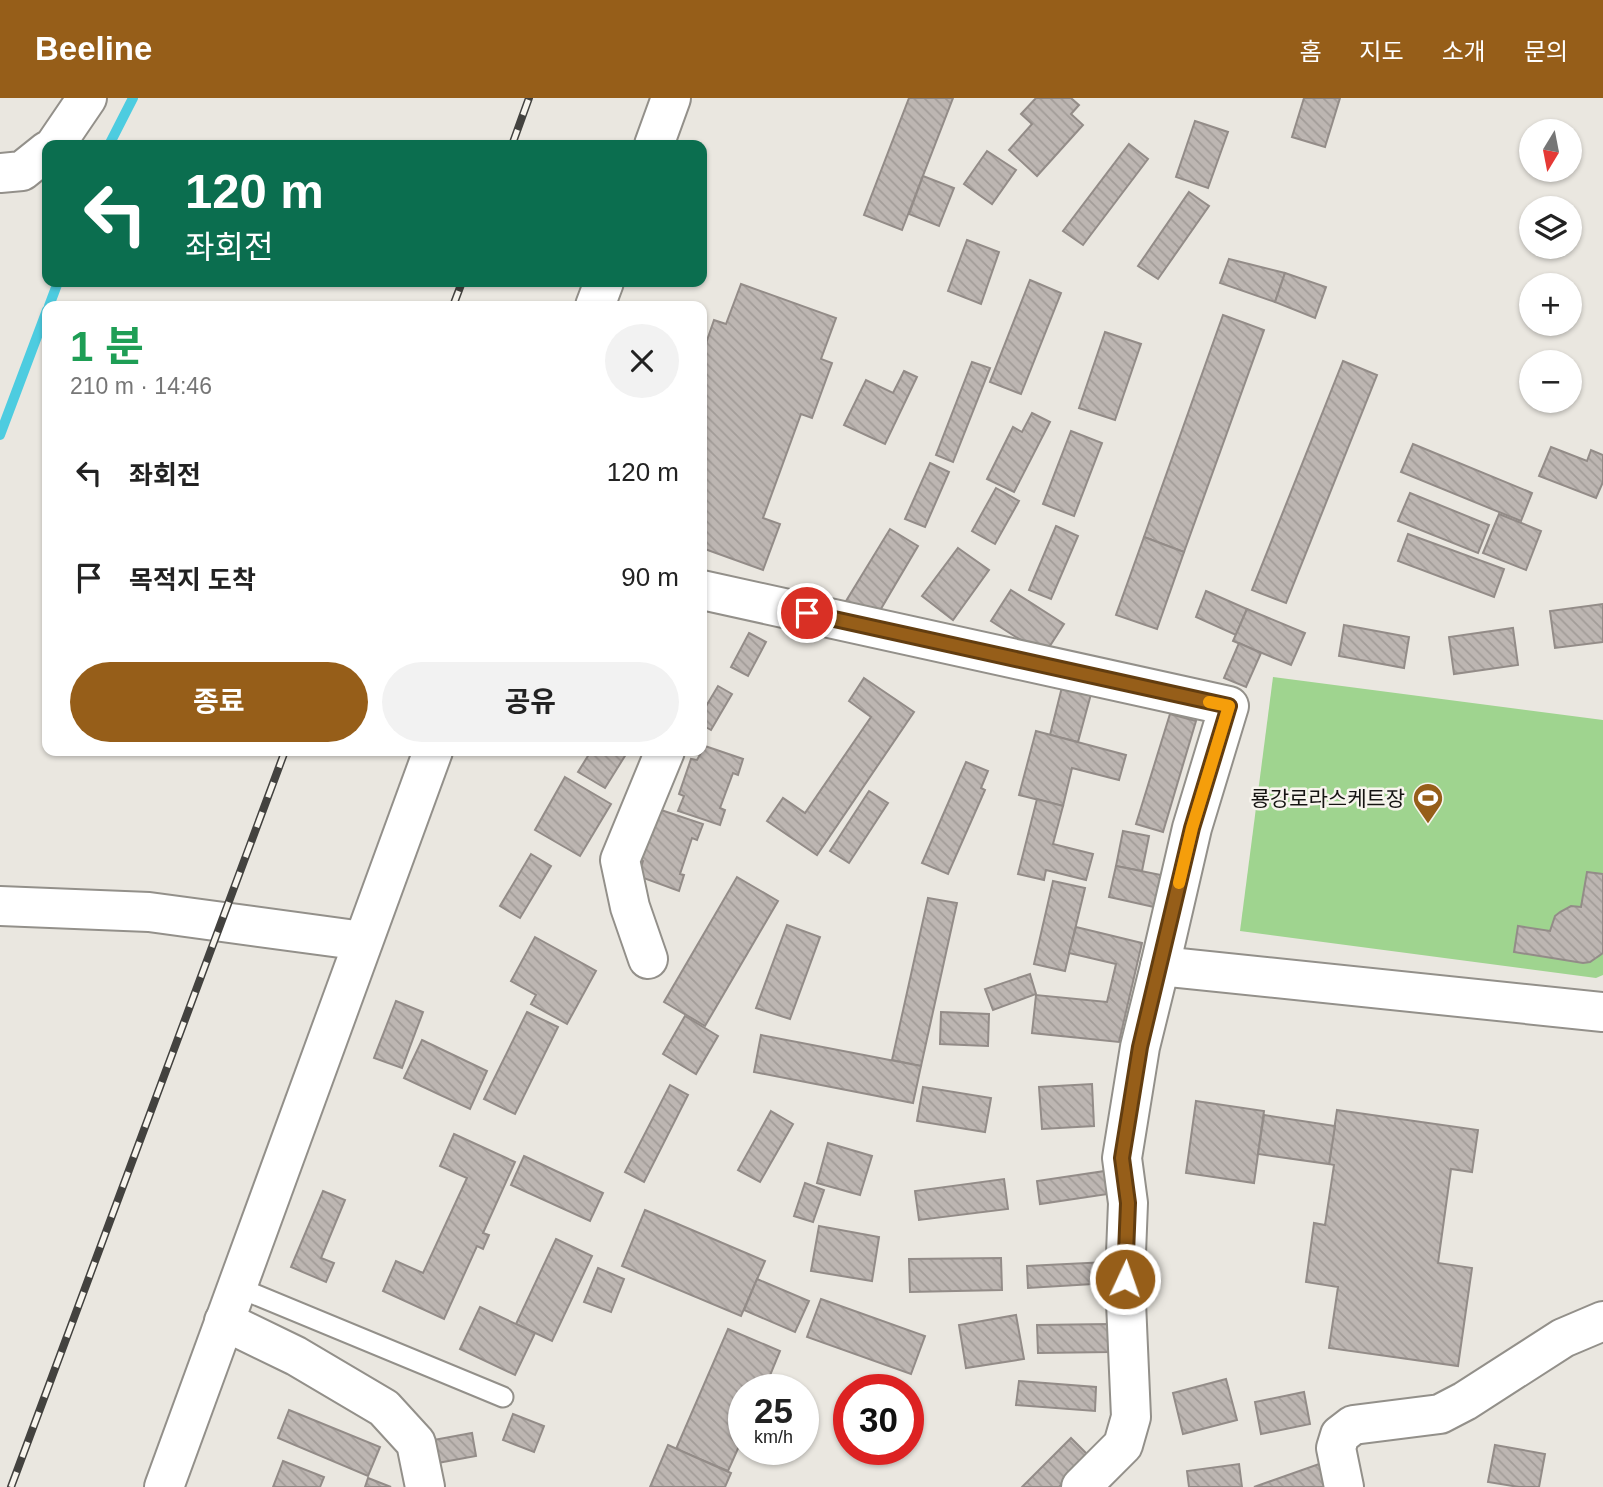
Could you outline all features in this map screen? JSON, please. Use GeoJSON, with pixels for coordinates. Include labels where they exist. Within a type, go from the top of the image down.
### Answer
{"type":"FeatureCollection","features":[{"type":"Feature","properties":{"kind":"street"},"geometry":{"type":"LineString","coordinates":[[58,140],[87,98]]}},
{"type":"Feature","properties":{"kind":"street"},"geometry":{"type":"LineString","coordinates":[[656,140],[671,98]]}},
{"type":"Feature","properties":{"kind":"street"},"geometry":{"type":"LineString","coordinates":[[0,173],[23,171],[42,155]]}},
{"type":"Feature","properties":{"kind":"street"},"geometry":{"type":"LineString","coordinates":[[707,591],[1229,706],[1192,828],[1140,1047],[1122,1158],[1128,1203],[1125,1279],[1131,1417],[1123,1445],[1081,1487]]}},
{"type":"Feature","properties":{"kind":"street"},"geometry":{"type":"LineString","coordinates":[[164,1487],[431,756]]}},
{"type":"Feature","properties":{"kind":"street"},"geometry":{"type":"LineString","coordinates":[[648,958],[630,907],[620,860],[663,756]]}},
{"type":"Feature","properties":{"kind":"street"},"geometry":{"type":"LineString","coordinates":[[0,905],[149,912],[363,941]]}},
{"type":"Feature","properties":{"kind":"street"},"geometry":{"type":"LineString","coordinates":[[1160,966],[1603,1012]]}},
{"type":"Feature","properties":{"kind":"street"},"geometry":{"type":"LineString","coordinates":[[230,1304],[296,1356],[384,1408],[416,1443],[425,1487]]}},
{"type":"Feature","properties":{"kind":"street"},"geometry":{"type":"LineString","coordinates":[[1344,1487],[1336,1448],[1340,1435],[1353,1424],[1440,1413],[1465,1401],[1563,1338],[1603,1321]]}},
{"type":"Feature","properties":{"kind":"lane"},"geometry":{"type":"LineString","coordinates":[[230,1304],[503,1397]]}},
{"type":"Feature","properties":{"kind":"green space","name":"룡강로라스케트장"},"geometry":{"type":"Polygon","coordinates":[[[1273,677],[1603,720],[1603,975],[1596,978],[1240,931],[1273,677]]]}},
{"type":"Feature","properties":{"kind":"building"},"geometry":{"type":"Polygon","coordinates":[[[909,98],[953,98],[902,230],[864,215],[909,98]]]}},
{"type":"Feature","properties":{"kind":"building"},"geometry":{"type":"Polygon","coordinates":[[[1036,98],[1071,98],[1079,105],[1071,114],[1083,125],[1037,176],[1009,150],[1032,124],[1021,114],[1036,98]]]}},
{"type":"Feature","properties":{"kind":"building"},"geometry":{"type":"Polygon","coordinates":[[[1304,98],[1340,98],[1325,147],[1292,137],[1304,98]]]}},
{"type":"Feature","properties":{"kind":"building"},"geometry":{"type":"Polygon","coordinates":[[[1195,121],[1228,132],[1208,188],[1176,177],[1195,121]]]}},
{"type":"Feature","properties":{"kind":"building"},"geometry":{"type":"Polygon","coordinates":[[[1129,144],[1148,159],[1083,245],[1063,231],[1129,144]]]}},
{"type":"Feature","properties":{"kind":"building"},"geometry":{"type":"Polygon","coordinates":[[[987,151],[1016,170],[992,204],[964,184],[987,151]]]}},
{"type":"Feature","properties":{"kind":"building"},"geometry":{"type":"Polygon","coordinates":[[[923,176],[954,188],[939,226],[909,214],[923,176]]]}},
{"type":"Feature","properties":{"kind":"building"},"geometry":{"type":"Polygon","coordinates":[[[1189,192],[1209,206],[1158,279],[1138,266],[1189,192]]]}},
{"type":"Feature","properties":{"kind":"building"},"geometry":{"type":"Polygon","coordinates":[[[967,240],[999,252],[981,304],[948,291],[967,240]]]}},
{"type":"Feature","properties":{"kind":"building"},"geometry":{"type":"Polygon","coordinates":[[[1229,259],[1285,273],[1275,302],[1220,283],[1229,259]]]}},
{"type":"Feature","properties":{"kind":"building"},"geometry":{"type":"Polygon","coordinates":[[[1285,273],[1326,287],[1315,318],[1275,302],[1285,273]]]}},
{"type":"Feature","properties":{"kind":"building"},"geometry":{"type":"Polygon","coordinates":[[[1030,280],[1061,293],[1021,394],[990,382],[1030,280]]]}},
{"type":"Feature","properties":{"kind":"building"},"geometry":{"type":"Polygon","coordinates":[[[741,284],[836,318],[821,359],[832,363],[812,418],[801,414],[763,518],[780,524],[763,570],[707,550],[707,340],[714,320],[726,324],[741,284]]]}},
{"type":"Feature","properties":{"kind":"building"},"geometry":{"type":"Polygon","coordinates":[[[1223,315],[1264,330],[1184,552],[1144,537],[1223,315]]]}},
{"type":"Feature","properties":{"kind":"building"},"geometry":{"type":"Polygon","coordinates":[[[1105,332],[1141,344],[1115,420],[1079,408],[1105,332]]]}},
{"type":"Feature","properties":{"kind":"building"},"geometry":{"type":"Polygon","coordinates":[[[1343,361],[1377,375],[1286,603],[1252,590],[1343,361]]]}},
{"type":"Feature","properties":{"kind":"building"},"geometry":{"type":"Polygon","coordinates":[[[972,362],[990,368],[953,462],[936,455],[972,362]]]}},
{"type":"Feature","properties":{"kind":"building"},"geometry":{"type":"Polygon","coordinates":[[[904,371],[917,377],[885,444],[844,425],[866,380],[893,393],[904,371]]]}},
{"type":"Feature","properties":{"kind":"building"},"geometry":{"type":"Polygon","coordinates":[[[1032,413],[1050,422],[1014,492],[987,479],[1013,427],[1022,432],[1032,413]]]}},
{"type":"Feature","properties":{"kind":"building"},"geometry":{"type":"Polygon","coordinates":[[[1071,431],[1102,443],[1074,516],[1043,504],[1071,431]]]}},
{"type":"Feature","properties":{"kind":"building"},"geometry":{"type":"Polygon","coordinates":[[[1413,444],[1532,493],[1521,521],[1401,472],[1413,444]]]}},
{"type":"Feature","properties":{"kind":"building"},"geometry":{"type":"Polygon","coordinates":[[[1551,447],[1587,461],[1591,450],[1603,455],[1603,482],[1596,498],[1539,476],[1551,447]]]}},
{"type":"Feature","properties":{"kind":"building"},"geometry":{"type":"Polygon","coordinates":[[[930,463],[949,472],[925,527],[905,519],[930,463]]]}},
{"type":"Feature","properties":{"kind":"building"},"geometry":{"type":"Polygon","coordinates":[[[996,488],[1019,501],[995,544],[972,531],[996,488]]]}},
{"type":"Feature","properties":{"kind":"building"},"geometry":{"type":"Polygon","coordinates":[[[1410,493],[1489,525],[1478,553],[1398,521],[1410,493]]]}},
{"type":"Feature","properties":{"kind":"building"},"geometry":{"type":"Polygon","coordinates":[[[1499,514],[1541,531],[1526,570],[1483,553],[1499,514]]]}},
{"type":"Feature","properties":{"kind":"building"},"geometry":{"type":"Polygon","coordinates":[[[1056,526],[1078,536],[1051,599],[1029,590],[1056,526]]]}},
{"type":"Feature","properties":{"kind":"building"},"geometry":{"type":"Polygon","coordinates":[[[890,529],[918,546],[872,624],[843,606],[890,529]]]}},
{"type":"Feature","properties":{"kind":"building"},"geometry":{"type":"Polygon","coordinates":[[[1408,534],[1504,569],[1494,597],[1398,561],[1408,534]]]}},
{"type":"Feature","properties":{"kind":"building"},"geometry":{"type":"Polygon","coordinates":[[[1144,537],[1184,552],[1157,629],[1116,615],[1144,537]]]}},
{"type":"Feature","properties":{"kind":"building"},"geometry":{"type":"Polygon","coordinates":[[[958,548],[989,570],[953,620],[922,596],[958,548]]]}},
{"type":"Feature","properties":{"kind":"building"},"geometry":{"type":"Polygon","coordinates":[[[1011,590],[1064,624],[1044,655],[991,621],[1011,590]]]}},
{"type":"Feature","properties":{"kind":"building"},"geometry":{"type":"Polygon","coordinates":[[[1206,591],[1247,609],[1236,635],[1196,617],[1206,591]]]}},
{"type":"Feature","properties":{"kind":"building"},"geometry":{"type":"Polygon","coordinates":[[[1603,604],[1603,642],[1555,648],[1550,611],[1603,604]]]}},
{"type":"Feature","properties":{"kind":"building"},"geometry":{"type":"Polygon","coordinates":[[[1247,609],[1305,633],[1291,665],[1233,641],[1247,609]]]}},
{"type":"Feature","properties":{"kind":"building"},"geometry":{"type":"Polygon","coordinates":[[[1344,625],[1409,637],[1404,668],[1339,656],[1344,625]]]}},
{"type":"Feature","properties":{"kind":"building"},"geometry":{"type":"Polygon","coordinates":[[[1513,628],[1518,665],[1454,674],[1449,637],[1513,628]]]}},
{"type":"Feature","properties":{"kind":"building"},"geometry":{"type":"Polygon","coordinates":[[[749,633],[766,642],[748,676],[731,667],[749,633]]]}},
{"type":"Feature","properties":{"kind":"building"},"geometry":{"type":"Polygon","coordinates":[[[1239,643],[1261,653],[1246,687],[1224,678],[1239,643]]]}},
{"type":"Feature","properties":{"kind":"building"},"geometry":{"type":"Polygon","coordinates":[[[864,678],[914,712],[817,855],[767,821],[783,798],[805,813],[871,717],[849,701],[864,678]]]}},
{"type":"Feature","properties":{"kind":"building"},"geometry":{"type":"Polygon","coordinates":[[[718,686],[732,694],[711,730],[707,728],[707,705],[718,686]]]}},
{"type":"Feature","properties":{"kind":"building"},"geometry":{"type":"Polygon","coordinates":[[[1062,687],[1091,694],[1078,742],[1050,735],[1062,687]]]}},
{"type":"Feature","properties":{"kind":"building"},"geometry":{"type":"Polygon","coordinates":[[[1170,714],[1196,721],[1163,832],[1136,824],[1170,714]]]}},
{"type":"Feature","properties":{"kind":"building"},"geometry":{"type":"Polygon","coordinates":[[[1036,731],[1126,755],[1119,780],[1072,768],[1063,806],[1019,795],[1036,731]]]}},
{"type":"Feature","properties":{"kind":"building"},"geometry":{"type":"Polygon","coordinates":[[[707,747],[743,759],[738,775],[733,773],[720,808],[725,810],[720,825],[678,811],[684,796],[679,794],[691,759],[697,760],[699,756],[707,756],[707,747]]]}},
{"type":"Feature","properties":{"kind":"building"},"geometry":{"type":"Polygon","coordinates":[[[588,756],[625,756],[605,788],[578,772],[588,756]]]}},
{"type":"Feature","properties":{"kind":"building"},"geometry":{"type":"Polygon","coordinates":[[[966,762],[988,771],[981,788],[985,790],[948,874],[922,863],[966,762]]]}},
{"type":"Feature","properties":{"kind":"building"},"geometry":{"type":"Polygon","coordinates":[[[565,777],[611,804],[580,856],[535,830],[565,777]]]}},
{"type":"Feature","properties":{"kind":"building"},"geometry":{"type":"Polygon","coordinates":[[[869,791],[888,803],[849,863],[830,851],[869,791]]]}},
{"type":"Feature","properties":{"kind":"building"},"geometry":{"type":"Polygon","coordinates":[[[1037,799],[1063,806],[1053,844],[1093,854],[1086,880],[1046,870],[1044,880],[1018,874],[1037,799]]]}},
{"type":"Feature","properties":{"kind":"building"},"geometry":{"type":"Polygon","coordinates":[[[661,810],[703,824],[697,840],[692,838],[680,874],[684,875],[679,891],[638,876],[643,861],[638,859],[650,824],[655,825],[661,810]]]}},
{"type":"Feature","properties":{"kind":"building"},"geometry":{"type":"Polygon","coordinates":[[[1123,831],[1149,836],[1142,871],[1116,866],[1123,831]]]}},
{"type":"Feature","properties":{"kind":"building"},"geometry":{"type":"Polygon","coordinates":[[[531,854],[551,866],[520,918],[500,906],[531,854]]]}},
{"type":"Feature","properties":{"kind":"building"},"geometry":{"type":"Polygon","coordinates":[[[1116,866],[1161,875],[1154,907],[1109,897],[1116,866]]]}},
{"type":"Feature","properties":{"kind":"building"},"geometry":{"type":"Polygon","coordinates":[[[1587,872],[1603,874],[1603,953],[1590,962],[1583,963],[1514,952],[1518,926],[1550,931],[1555,916],[1560,912],[1571,906],[1581,907],[1587,872]]]}},
{"type":"Feature","properties":{"kind":"building"},"geometry":{"type":"Polygon","coordinates":[[[737,877],[778,901],[705,1026],[664,1002],[737,877]]]}},
{"type":"Feature","properties":{"kind":"building"},"geometry":{"type":"Polygon","coordinates":[[[1053,881],[1085,888],[1065,971],[1034,964],[1053,881]]]}},
{"type":"Feature","properties":{"kind":"building"},"geometry":{"type":"Polygon","coordinates":[[[928,898],[957,903],[921,1066],[892,1060],[928,898]]]}},
{"type":"Feature","properties":{"kind":"building"},"geometry":{"type":"Polygon","coordinates":[[[787,925],[820,937],[790,1019],[756,1008],[787,925]]]}},
{"type":"Feature","properties":{"kind":"building"},"geometry":{"type":"Polygon","coordinates":[[[1076,927],[1142,943],[1119,1042],[1032,1033],[1036,995],[1107,1002],[1116,964],[1069,953],[1076,927]]]}},
{"type":"Feature","properties":{"kind":"building"},"geometry":{"type":"Polygon","coordinates":[[[535,937],[596,971],[567,1024],[531,1004],[536,995],[511,981],[535,937]]]}},
{"type":"Feature","properties":{"kind":"building"},"geometry":{"type":"Polygon","coordinates":[[[1030,974],[1036,994],[993,1010],[985,989],[1030,974]]]}},
{"type":"Feature","properties":{"kind":"building"},"geometry":{"type":"Polygon","coordinates":[[[396,1001],[423,1012],[402,1068],[374,1058],[396,1001]]]}},
{"type":"Feature","properties":{"kind":"building"},"geometry":{"type":"Polygon","coordinates":[[[527,1012],[558,1027],[515,1114],[484,1099],[527,1012]]]}},
{"type":"Feature","properties":{"kind":"building"},"geometry":{"type":"Polygon","coordinates":[[[941,1012],[989,1014],[988,1046],[940,1044],[941,1012]]]}},
{"type":"Feature","properties":{"kind":"building"},"geometry":{"type":"Polygon","coordinates":[[[685,1016],[718,1036],[696,1074],[663,1054],[685,1016]]]}},
{"type":"Feature","properties":{"kind":"building"},"geometry":{"type":"Polygon","coordinates":[[[761,1035],[921,1066],[913,1103],[754,1072],[761,1035]]]}},
{"type":"Feature","properties":{"kind":"building"},"geometry":{"type":"Polygon","coordinates":[[[422,1040],[487,1071],[470,1109],[404,1078],[422,1040]]]}},
{"type":"Feature","properties":{"kind":"building"},"geometry":{"type":"Polygon","coordinates":[[[1092,1084],[1094,1126],[1042,1129],[1039,1087],[1092,1084]]]}},
{"type":"Feature","properties":{"kind":"building"},"geometry":{"type":"Polygon","coordinates":[[[670,1085],[688,1095],[644,1182],[625,1172],[670,1085]]]}},
{"type":"Feature","properties":{"kind":"building"},"geometry":{"type":"Polygon","coordinates":[[[923,1087],[991,1098],[985,1132],[917,1121],[923,1087]]]}},
{"type":"Feature","properties":{"kind":"building"},"geometry":{"type":"Polygon","coordinates":[[[1196,1101],[1264,1111],[1254,1183],[1186,1173],[1196,1101]]]}},
{"type":"Feature","properties":{"kind":"building"},"geometry":{"type":"Polygon","coordinates":[[[1337,1110],[1478,1130],[1472,1172],[1451,1169],[1438,1263],[1472,1268],[1458,1366],[1329,1348],[1338,1287],[1306,1282],[1314,1223],[1325,1225],[1334,1165],[1329,1164],[1337,1110]]]}},
{"type":"Feature","properties":{"kind":"building"},"geometry":{"type":"Polygon","coordinates":[[[771,1111],[793,1124],[760,1182],[738,1170],[771,1111]]]}},
{"type":"Feature","properties":{"kind":"building"},"geometry":{"type":"Polygon","coordinates":[[[1264,1115],[1335,1126],[1329,1164],[1258,1154],[1264,1115]]]}},
{"type":"Feature","properties":{"kind":"building"},"geometry":{"type":"Polygon","coordinates":[[[454,1134],[515,1162],[483,1233],[489,1235],[483,1249],[477,1246],[444,1319],[383,1291],[396,1261],[423,1273],[467,1178],[440,1166],[454,1134]]]}},
{"type":"Feature","properties":{"kind":"building"},"geometry":{"type":"Polygon","coordinates":[[[828,1143],[872,1156],[860,1195],[817,1183],[828,1143]]]}},
{"type":"Feature","properties":{"kind":"building"},"geometry":{"type":"Polygon","coordinates":[[[524,1156],[603,1193],[590,1221],[511,1185],[524,1156]]]}},
{"type":"Feature","properties":{"kind":"building"},"geometry":{"type":"Polygon","coordinates":[[[1105,1171],[1108,1194],[1040,1204],[1037,1181],[1105,1171]]]}},
{"type":"Feature","properties":{"kind":"building"},"geometry":{"type":"Polygon","coordinates":[[[1004,1179],[1008,1209],[919,1220],[915,1191],[1004,1179]]]}},
{"type":"Feature","properties":{"kind":"building"},"geometry":{"type":"Polygon","coordinates":[[[805,1183],[824,1190],[813,1222],[794,1216],[805,1183]]]}},
{"type":"Feature","properties":{"kind":"building"},"geometry":{"type":"Polygon","coordinates":[[[323,1191],[345,1200],[321,1258],[334,1263],[326,1282],[291,1267],[323,1191]]]}},
{"type":"Feature","properties":{"kind":"building"},"geometry":{"type":"Polygon","coordinates":[[[645,1210],[765,1261],[741,1316],[622,1266],[645,1210]]]}},
{"type":"Feature","properties":{"kind":"building"},"geometry":{"type":"Polygon","coordinates":[[[819,1226],[879,1237],[872,1281],[811,1271],[819,1226]]]}},
{"type":"Feature","properties":{"kind":"building"},"geometry":{"type":"Polygon","coordinates":[[[556,1239],[592,1256],[552,1341],[516,1324],[556,1239]]]}},
{"type":"Feature","properties":{"kind":"building"},"geometry":{"type":"Polygon","coordinates":[[[1001,1258],[1002,1290],[910,1292],[909,1259],[1001,1258]]]}},
{"type":"Feature","properties":{"kind":"building"},"geometry":{"type":"Polygon","coordinates":[[[1107,1262],[1109,1283],[1028,1288],[1027,1266],[1107,1262]]]}},
{"type":"Feature","properties":{"kind":"building"},"geometry":{"type":"Polygon","coordinates":[[[598,1268],[624,1279],[611,1312],[584,1302],[598,1268]]]}},
{"type":"Feature","properties":{"kind":"building"},"geometry":{"type":"Polygon","coordinates":[[[757,1279],[809,1301],[795,1332],[744,1310],[757,1279]]]}},
{"type":"Feature","properties":{"kind":"building"},"geometry":{"type":"Polygon","coordinates":[[[821,1299],[925,1336],[911,1374],[807,1337],[821,1299]]]}},
{"type":"Feature","properties":{"kind":"building"},"geometry":{"type":"Polygon","coordinates":[[[480,1307],[535,1333],[515,1375],[460,1349],[480,1307]]]}},
{"type":"Feature","properties":{"kind":"building"},"geometry":{"type":"Polygon","coordinates":[[[1016,1315],[1024,1359],[966,1368],[959,1325],[1016,1315]]]}},
{"type":"Feature","properties":{"kind":"building"},"geometry":{"type":"Polygon","coordinates":[[[1109,1324],[1110,1352],[1038,1353],[1037,1325],[1109,1324]]]}},
{"type":"Feature","properties":{"kind":"building"},"geometry":{"type":"Polygon","coordinates":[[[728,1329],[780,1351],[771,1374],[728,1374],[728,1465],[731,1465],[728,1471],[676,1449],[728,1329]]]}},
{"type":"Feature","properties":{"kind":"building"},"geometry":{"type":"Polygon","coordinates":[[[1226,1379],[1237,1420],[1183,1434],[1173,1393],[1226,1379]]]}},
{"type":"Feature","properties":{"kind":"building"},"geometry":{"type":"Polygon","coordinates":[[[1019,1381],[1096,1387],[1095,1411],[1016,1405],[1019,1381]]]}},
{"type":"Feature","properties":{"kind":"building"},"geometry":{"type":"Polygon","coordinates":[[[1304,1392],[1310,1424],[1261,1434],[1255,1402],[1304,1392]]]}},
{"type":"Feature","properties":{"kind":"building"},"geometry":{"type":"Polygon","coordinates":[[[289,1410],[380,1447],[368,1476],[278,1438],[289,1410]]]}},
{"type":"Feature","properties":{"kind":"building"},"geometry":{"type":"Polygon","coordinates":[[[513,1414],[544,1426],[534,1452],[503,1440],[513,1414]]]}},
{"type":"Feature","properties":{"kind":"building"},"geometry":{"type":"Polygon","coordinates":[[[472,1433],[476,1456],[432,1464],[428,1441],[472,1433]]]}},
{"type":"Feature","properties":{"kind":"building"},"geometry":{"type":"Polygon","coordinates":[[[1071,1438],[1089,1456],[1059,1487],[1022,1487],[1071,1438]]]}},
{"type":"Feature","properties":{"kind":"building"},"geometry":{"type":"Polygon","coordinates":[[[668,1445],[731,1473],[725,1487],[650,1487],[668,1445]]]}},
{"type":"Feature","properties":{"kind":"building"},"geometry":{"type":"Polygon","coordinates":[[[1495,1445],[1545,1454],[1539,1487],[1488,1482],[1495,1445]]]}},
{"type":"Feature","properties":{"kind":"building"},"geometry":{"type":"Polygon","coordinates":[[[283,1461],[324,1477],[320,1487],[273,1487],[283,1461]]]}},
{"type":"Feature","properties":{"kind":"building"},"geometry":{"type":"Polygon","coordinates":[[[1239,1464],[1242,1487],[1189,1487],[1187,1471],[1239,1464]]]}},
{"type":"Feature","properties":{"kind":"building"},"geometry":{"type":"Polygon","coordinates":[[[1319,1464],[1327,1487],[1254,1487],[1319,1464]]]}},
{"type":"Feature","properties":{"kind":"building"},"geometry":{"type":"Polygon","coordinates":[[[368,1478],[391,1487],[365,1487],[368,1478]]]}},
{"type":"Feature","properties":{"kind":"waterway"},"geometry":{"type":"LineString","coordinates":[[112,140],[133,98]]}},
{"type":"Feature","properties":{"kind":"waterway"},"geometry":{"type":"LineString","coordinates":[[51,301],[56,287]]}},
{"type":"Feature","properties":{"kind":"waterway"},"geometry":{"type":"LineString","coordinates":[[0,435],[42,323]]}},
{"type":"Feature","properties":{"kind":"railway"},"geometry":{"type":"LineString","coordinates":[[514,140],[529,98]]}},
{"type":"Feature","properties":{"kind":"railway"},"geometry":{"type":"LineString","coordinates":[[455,301],[460,287]]}},
{"type":"Feature","properties":{"kind":"railway"},"geometry":{"type":"LineString","coordinates":[[11,1487],[283,756]]}},
{"type":"Feature","properties":{"kind":"slow traffic"},"geometry":{"type":"LineString","coordinates":[[1179,883],[1192,828],[1229,706],[1209,702]]}},
{"type":"Feature","properties":{"kind":"place","name":"룡강로라스케트장"},"geometry":{"type":"Point","coordinates":[1428,825]}},
{"type":"Feature","properties":{"kind":"route"},"geometry":{"type":"LineString","coordinates":[[807,613],[1229,706],[1192,828],[1140,1047],[1122,1158],[1128,1203],[1125,1279]]}}]}
